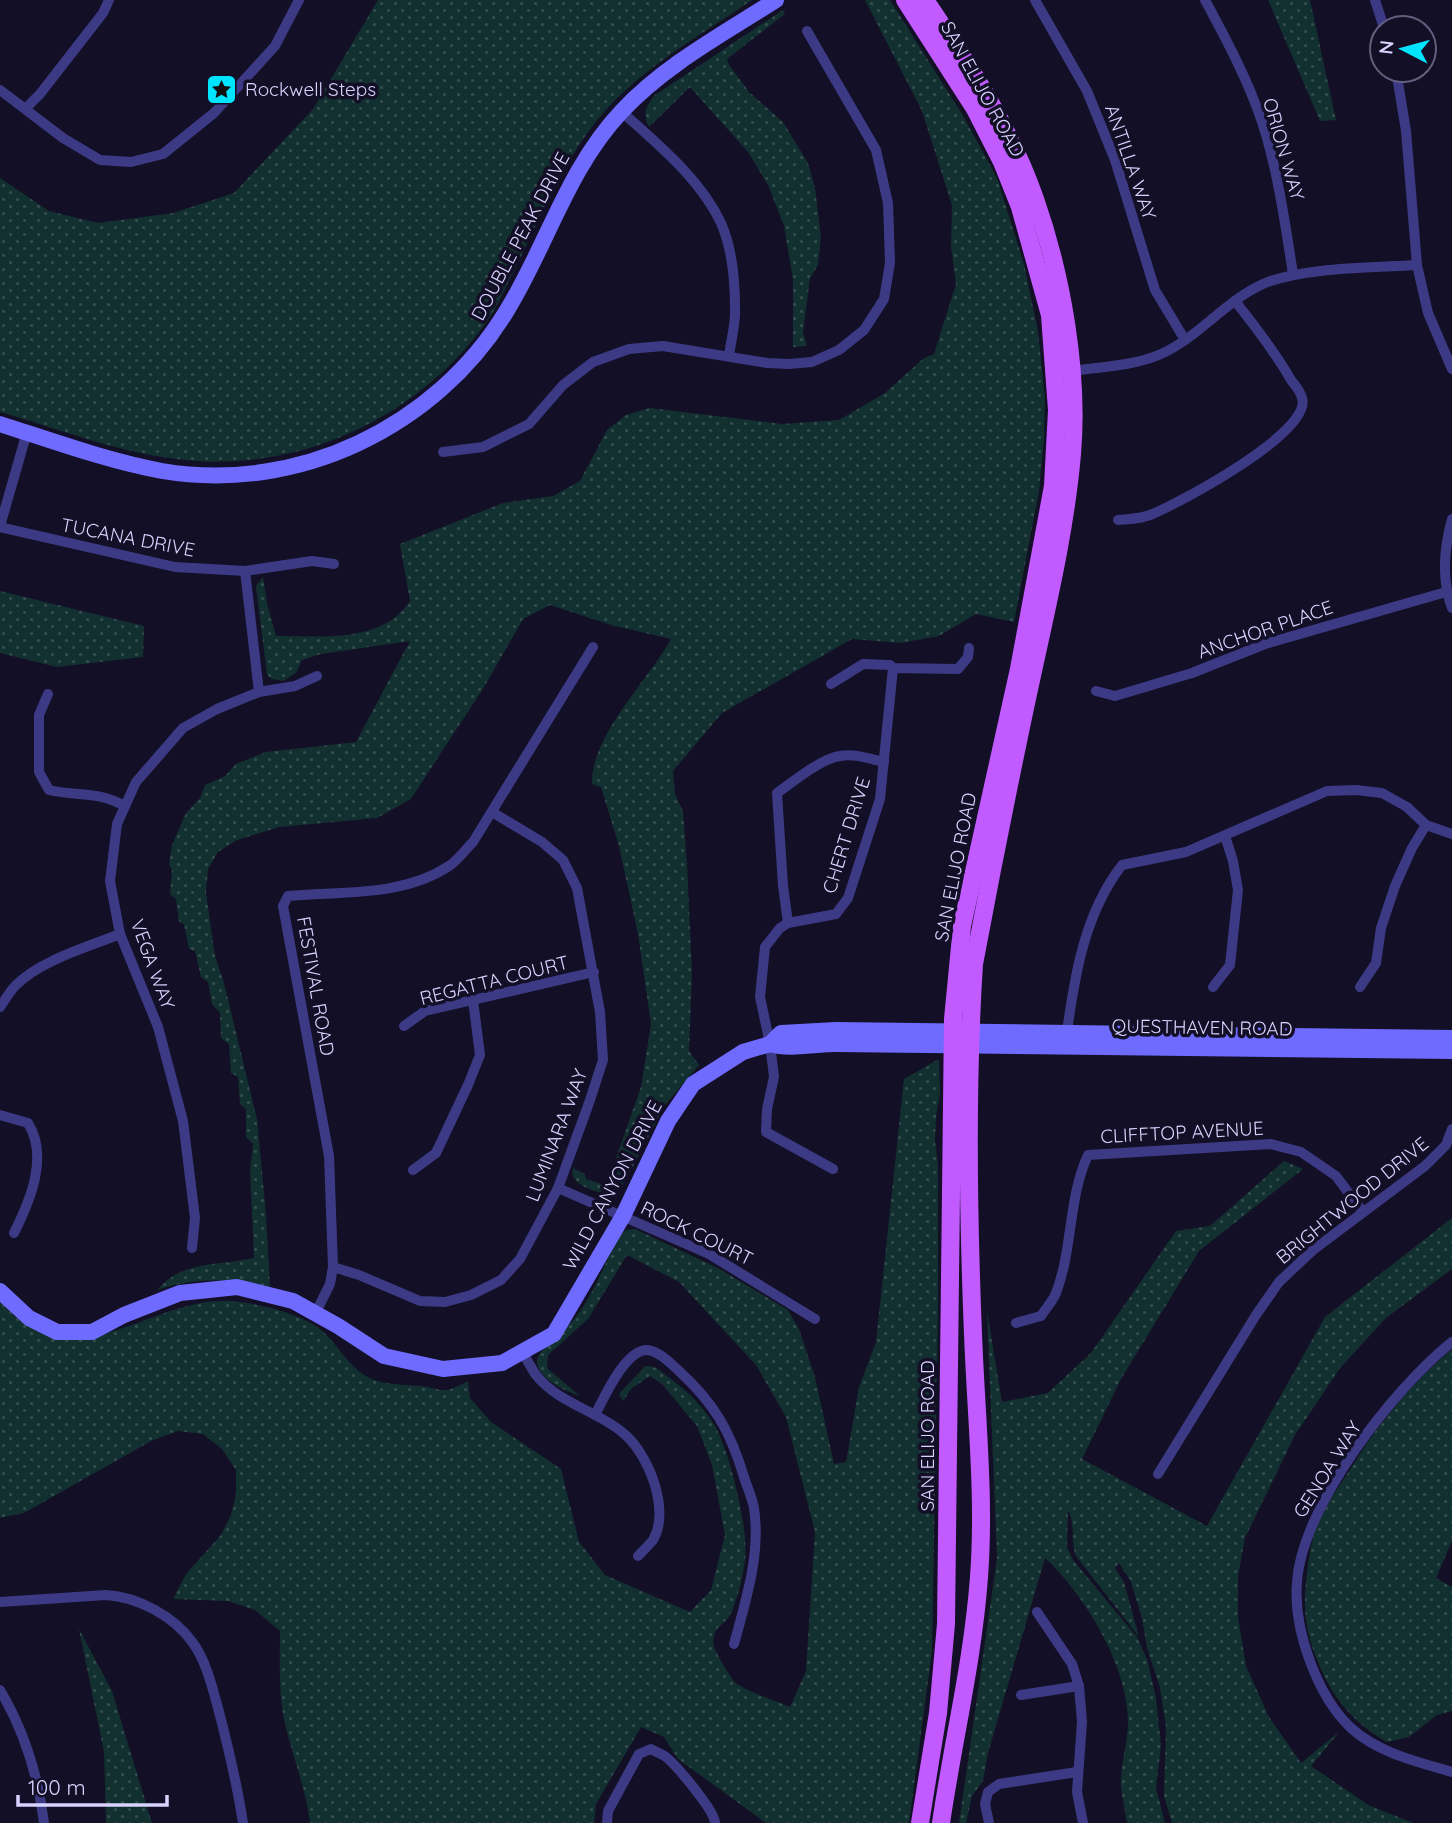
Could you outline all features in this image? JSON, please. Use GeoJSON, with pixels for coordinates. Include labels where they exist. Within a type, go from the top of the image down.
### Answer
{"type":"FeatureCollection","features":[{"type":"Feature","properties":{"kind":"main road","name":"SAN ELIJO ROAD"},"geometry":{"type":"LineString","coordinates":[[905,0],[975,109],[1002,162],[1020,207],[1050,315],[1057,410],[1053,486],[1018,669],[962,926],[946,1624],[937,1713],[920,1823]]}},
{"type":"Feature","properties":{"kind":"main road","name":"SAN ELIJO ROAD"},"geometry":{"type":"LineString","coordinates":[[925,0],[983,88],[1010,140],[1034,197],[1050,247],[1062,300],[1071,371],[1072,452],[1062,531],[978,942],[961,1039],[982,1499],[980,1564],[969,1662],[941,1823]]}},
{"type":"Feature","properties":{"kind":"street"},"geometry":{"type":"LineString","coordinates":[[26,108],[103,13],[109,0]]}},
{"type":"Feature","properties":{"kind":"street"},"geometry":{"type":"LineString","coordinates":[[0,90],[63,138],[100,160],[131,162],[163,154],[214,113],[275,46],[299,0]]}},
{"type":"Feature","properties":{"kind":"street","name":"DOUBLE PEAK DRIVE"},"geometry":{"type":"LineString","coordinates":[[0,424],[147,467],[213,475],[256,473],[297,465],[338,452],[394,425],[446,386],[490,336],[516,296],[579,169],[621,111],[678,63],[776,0]]}},
{"type":"Feature","properties":{"kind":"street","name":"ANTILLA WAY"},"geometry":{"type":"LineString","coordinates":[[1035,0],[1087,91],[1115,160],[1155,290],[1185,340]]}},
{"type":"Feature","properties":{"kind":"street","name":"ORION WAY"},"geometry":{"type":"LineString","coordinates":[[1205,0],[1228,43],[1261,121],[1280,191],[1293,274]]}},
{"type":"Feature","properties":{"kind":"street"},"geometry":{"type":"LineString","coordinates":[[443,452],[483,447],[529,425],[563,386],[593,362],[629,349],[663,346],[766,363],[812,362],[839,350],[864,330],[884,299],[890,263],[888,203],[876,150],[807,31]]}},
{"type":"Feature","properties":{"kind":"street"},"geometry":{"type":"LineString","coordinates":[[1398,84],[1406,131],[1417,265],[1428,313],[1452,369]]}},
{"type":"Feature","properties":{"kind":"street"},"geometry":{"type":"LineString","coordinates":[[621,111],[667,153],[696,185],[721,223],[730,255],[736,309],[729,356]]}},
{"type":"Feature","properties":{"kind":"street"},"geometry":{"type":"LineString","coordinates":[[1071,371],[1140,360],[1160,354],[1185,340],[1235,300],[1262,284],[1293,274],[1417,265]]}},
{"type":"Feature","properties":{"kind":"street"},"geometry":{"type":"LineString","coordinates":[[1118,520],[1147,517],[1248,461],[1292,424],[1303,411],[1303,399],[1282,364],[1235,300]]}},
{"type":"Feature","properties":{"kind":"street","name":"TUCANA DRIVE"},"geometry":{"type":"LineString","coordinates":[[27,432],[0,527],[175,567],[245,571],[312,561],[334,564]]}},
{"type":"Feature","properties":{"kind":"street"},"geometry":{"type":"LineString","coordinates":[[1452,519],[1445,544],[1446,592],[1452,608]]}},
{"type":"Feature","properties":{"kind":"street"},"geometry":{"type":"LineString","coordinates":[[245,571],[259,692]]}},
{"type":"Feature","properties":{"kind":"street","name":"ANCHOR PLACE"},"geometry":{"type":"LineString","coordinates":[[1096,691],[1115,696],[1192,673],[1265,645],[1446,592]]}},
{"type":"Feature","properties":{"kind":"street"},"geometry":{"type":"LineString","coordinates":[[492,812],[593,647]]}},
{"type":"Feature","properties":{"kind":"street"},"geometry":{"type":"LineString","coordinates":[[831,684],[863,664],[890,665],[893,668],[958,669],[968,657],[970,648]]}},
{"type":"Feature","properties":{"kind":"street","name":"CHERT DRIVE"},"geometry":{"type":"LineString","coordinates":[[788,923],[836,914],[848,898],[880,799],[893,668]]}},
{"type":"Feature","properties":{"kind":"street","name":"VEGA WAY"},"geometry":{"type":"LineString","coordinates":[[192,1248],[195,1218],[183,1121],[158,1027],[120,934],[110,881],[117,824],[136,782],[183,728],[217,709],[259,692],[295,686],[317,676]]}},
{"type":"Feature","properties":{"kind":"street"},"geometry":{"type":"LineString","coordinates":[[48,694],[39,715],[39,772],[49,790],[67,794],[91,793],[110,798],[125,806]]}},
{"type":"Feature","properties":{"kind":"street"},"geometry":{"type":"LineString","coordinates":[[833,1169],[766,1132],[767,1109],[774,1077],[760,997],[765,947],[780,928],[788,923],[782,886],[777,793],[817,766],[838,756],[856,756],[884,762]]}},
{"type":"Feature","properties":{"kind":"street"},"geometry":{"type":"LineString","coordinates":[[1067,1032],[1082,946],[1111,879],[1122,865],[1186,852],[1327,791],[1382,793],[1407,807],[1426,825],[1452,834]]}},
{"type":"Feature","properties":{"kind":"street","name":"LUMINARA WAY"},"geometry":{"type":"LineString","coordinates":[[333,1267],[420,1301],[445,1301],[471,1295],[501,1280],[520,1259],[558,1188],[603,1060],[594,972],[577,888],[563,860],[542,842],[492,812]]}},
{"type":"Feature","properties":{"kind":"street","name":"FESTIVAL ROAD"},"geometry":{"type":"LineString","coordinates":[[315,1314],[330,1284],[333,1267],[328,1156],[283,906],[288,897],[355,894],[409,884],[449,866],[473,842],[492,812]]}},
{"type":"Feature","properties":{"kind":"street"},"geometry":{"type":"LineString","coordinates":[[1360,987],[1376,963],[1381,928],[1395,886],[1426,825]]}},
{"type":"Feature","properties":{"kind":"street"},"geometry":{"type":"LineString","coordinates":[[1213,987],[1230,965],[1238,890],[1233,860],[1225,836]]}},
{"type":"Feature","properties":{"kind":"street"},"geometry":{"type":"LineString","coordinates":[[0,1007],[16,985],[34,972],[78,950],[120,934]]}},
{"type":"Feature","properties":{"kind":"street","name":"REGATTA COURT"},"geometry":{"type":"LineString","coordinates":[[404,1026],[425,1011],[594,972]]}},
{"type":"Feature","properties":{"kind":"street"},"geometry":{"type":"LineString","coordinates":[[413,1170],[436,1153],[480,1055],[473,1000]]}},
{"type":"Feature","properties":{"kind":"street","name":"WILD CANYON DRIVE"},"geometry":{"type":"LineString","coordinates":[[0,1292],[29,1318],[57,1332],[92,1332],[124,1315],[180,1293],[237,1287],[293,1301],[384,1356],[443,1369],[502,1363],[554,1334],[623,1216],[668,1121],[693,1084],[743,1052],[770,1044],[781,1033],[803,1031],[961,1039]]}},
{"type":"Feature","properties":{"kind":"street","name":"QUESTHAVEN ROAD"},"geometry":{"type":"LineString","coordinates":[[961,1039],[1067,1032],[1452,1038]]}},
{"type":"Feature","properties":{"kind":"street","name":"QUESTHAVEN ROAD"},"geometry":{"type":"LineString","coordinates":[[961,1039],[1452,1051]]}},
{"type":"Feature","properties":{"kind":"street"},"geometry":{"type":"LineString","coordinates":[[0,1115],[28,1123],[33,1130],[37,1155],[33,1195],[14,1233]]}},
{"type":"Feature","properties":{"kind":"street","name":"BRIGHTWOOD DRIVE"},"geometry":{"type":"LineString","coordinates":[[1158,1474],[1279,1282],[1313,1250],[1425,1166],[1446,1145],[1452,1129]]}},
{"type":"Feature","properties":{"kind":"street","name":"CLIFFTOP AVENUE"},"geometry":{"type":"LineString","coordinates":[[1016,1323],[1041,1316],[1056,1294],[1081,1171],[1088,1155],[1271,1144],[1301,1152],[1336,1176],[1363,1212]]}},
{"type":"Feature","properties":{"kind":"street","name":"ROCK COURT"},"geometry":{"type":"LineString","coordinates":[[558,1188],[709,1254],[815,1320]]}},
{"type":"Feature","properties":{"kind":"street","name":"GENOA WAY"},"geometry":{"type":"LineString","coordinates":[[1452,1342],[1391,1402],[1354,1453],[1321,1505],[1310,1528],[1296,1583],[1307,1654],[1318,1681],[1342,1717],[1352,1729],[1382,1748],[1452,1772]]}},
{"type":"Feature","properties":{"kind":"street"},"geometry":{"type":"LineString","coordinates":[[596,1415],[611,1383],[633,1355],[647,1350],[664,1357],[700,1390],[720,1416],[739,1461],[754,1508],[755,1555],[734,1644]]}},
{"type":"Feature","properties":{"kind":"street"},"geometry":{"type":"LineString","coordinates":[[522,1352],[536,1376],[559,1396],[624,1433],[641,1456],[658,1492],[660,1516],[653,1539],[638,1556]]}},
{"type":"Feature","properties":{"kind":"street"},"geometry":{"type":"LineString","coordinates":[[0,1602],[123,1596],[140,1602],[171,1622],[192,1642],[208,1675],[237,1784],[243,1823]]}},
{"type":"Feature","properties":{"kind":"street"},"geometry":{"type":"LineString","coordinates":[[1037,1612],[1072,1664],[1079,1686],[1082,1722],[1077,1792],[1083,1823]]}},
{"type":"Feature","properties":{"kind":"street"},"geometry":{"type":"LineString","coordinates":[[1021,1695],[1079,1686]]}},
{"type":"Feature","properties":{"kind":"street"},"geometry":{"type":"LineString","coordinates":[[0,1690],[18,1720],[34,1769],[44,1823]]}},
{"type":"Feature","properties":{"kind":"street"},"geometry":{"type":"LineString","coordinates":[[607,1823],[608,1811],[639,1754],[651,1749],[666,1758],[709,1807],[715,1816],[715,1823]]}},
{"type":"Feature","properties":{"kind":"street"},"geometry":{"type":"LineString","coordinates":[[989,1823],[985,1804],[988,1793],[999,1784],[1077,1772]]}},
{"type":"Feature","properties":{"kind":"green space"},"geometry":{"type":"Polygon","coordinates":[[[378,0],[752,0],[645,73],[607,108],[569,161],[488,320],[459,356],[425,387],[388,413],[348,434],[305,449],[260,459],[215,462],[169,458],[126,450],[0,412],[0,178],[49,211],[98,223],[173,213],[234,193],[313,109],[378,0]]]}},
{"type":"Feature","properties":{"kind":"green space"},"geometry":{"type":"Polygon","coordinates":[[[865,0],[890,0],[962,114],[997,178],[1024,264],[1038,331],[1045,399],[1044,439],[1039,491],[1014,622],[976,614],[939,636],[900,643],[852,639],[722,713],[673,771],[675,794],[683,811],[687,864],[692,973],[689,1051],[699,1065],[666,1104],[624,1183],[611,1194],[583,1186],[574,1179],[573,1168],[585,1174],[586,1179],[601,1184],[608,1181],[641,1087],[651,1024],[638,934],[619,846],[601,787],[592,784],[594,765],[610,728],[671,639],[611,625],[550,605],[523,619],[484,687],[411,799],[377,818],[280,827],[237,840],[218,852],[208,869],[206,893],[215,956],[257,1119],[270,1287],[241,1282],[200,1281],[157,1290],[167,1280],[189,1269],[254,1258],[250,1170],[253,1144],[246,1137],[246,1109],[240,1104],[238,1077],[231,1073],[229,1044],[221,1038],[220,1013],[212,1004],[208,982],[201,977],[195,951],[189,949],[184,924],[179,922],[176,899],[170,894],[172,870],[169,864],[172,845],[186,813],[200,798],[205,785],[225,776],[236,764],[266,752],[356,742],[410,641],[321,654],[302,660],[296,673],[283,681],[272,679],[267,675],[256,586],[263,577],[276,636],[349,635],[367,631],[398,615],[410,601],[400,544],[503,503],[553,496],[580,481],[607,430],[626,415],[650,408],[782,424],[839,420],[885,393],[924,358],[934,354],[956,284],[951,247],[952,205],[922,111],[865,0]]]}},
{"type":"Feature","properties":{"kind":"green space"},"geometry":{"type":"Polygon","coordinates":[[[1268,0],[1310,0],[1336,120],[1320,121],[1268,0]]]}},
{"type":"Feature","properties":{"kind":"green space"},"geometry":{"type":"Polygon","coordinates":[[[783,10],[785,14],[727,59],[750,93],[783,122],[808,163],[815,188],[821,237],[818,265],[810,278],[803,332],[807,346],[793,347],[793,279],[784,226],[768,185],[748,152],[690,87],[649,127],[645,114],[655,95],[783,10]]]}},
{"type":"Feature","properties":{"kind":"green space"},"geometry":{"type":"Polygon","coordinates":[[[0,591],[144,626],[143,657],[57,667],[0,653],[0,591]]]}},
{"type":"Feature","properties":{"kind":"green space"},"geometry":{"type":"Polygon","coordinates":[[[939,1059],[940,1093],[935,1141],[938,1165],[938,1309],[932,1651],[909,1823],[766,1823],[678,1759],[664,1737],[641,1727],[596,1804],[594,1823],[310,1823],[283,1716],[280,1631],[255,1610],[228,1601],[173,1599],[186,1574],[221,1535],[231,1515],[236,1494],[236,1470],[222,1449],[203,1434],[178,1431],[151,1441],[24,1513],[0,1518],[0,1302],[28,1326],[56,1336],[82,1337],[108,1333],[185,1307],[212,1301],[240,1302],[279,1310],[316,1326],[354,1367],[374,1380],[445,1390],[468,1381],[470,1398],[491,1422],[561,1469],[579,1542],[605,1575],[690,1612],[711,1590],[725,1535],[712,1465],[697,1426],[662,1384],[650,1376],[632,1388],[623,1401],[619,1394],[645,1366],[653,1367],[684,1390],[711,1419],[727,1454],[737,1492],[744,1530],[744,1566],[734,1605],[729,1616],[714,1634],[714,1647],[736,1683],[790,1707],[806,1671],[815,1532],[786,1417],[756,1365],[679,1282],[627,1255],[588,1319],[548,1355],[547,1368],[580,1396],[546,1378],[538,1367],[537,1360],[541,1352],[566,1329],[584,1305],[619,1235],[626,1230],[635,1229],[718,1268],[788,1310],[799,1329],[815,1377],[834,1464],[846,1462],[859,1387],[876,1342],[904,1079],[939,1059]]]}},
{"type":"Feature","properties":{"kind":"green space"},"geometry":{"type":"Polygon","coordinates":[[[1284,1161],[1303,1169],[1199,1251],[1121,1379],[1082,1459],[1207,1526],[1325,1317],[1452,1218],[1452,1269],[1386,1318],[1340,1368],[1295,1435],[1245,1538],[1238,1576],[1238,1617],[1246,1666],[1269,1717],[1301,1763],[1340,1731],[1311,1766],[1370,1806],[1414,1823],[1172,1823],[1164,1796],[1166,1727],[1160,1688],[1131,1582],[1119,1563],[1115,1568],[1124,1582],[1139,1637],[1076,1556],[1068,1511],[1067,1547],[1073,1560],[1137,1637],[1147,1659],[1156,1698],[1161,1745],[1156,1788],[1165,1823],[1127,1823],[1121,1778],[1128,1722],[1121,1678],[1089,1611],[1045,1558],[988,1753],[983,1781],[972,1796],[966,1823],[959,1823],[997,1558],[987,1311],[1002,1402],[1048,1393],[1091,1353],[1176,1231],[1210,1226],[1284,1161]]]}},
{"type":"Feature","properties":{"kind":"green space"},"geometry":{"type":"Polygon","coordinates":[[[1452,1349],[1452,1541],[1436,1578],[1452,1587],[1452,1711],[1437,1715],[1409,1737],[1387,1742],[1366,1728],[1348,1711],[1333,1692],[1315,1655],[1305,1607],[1310,1550],[1315,1530],[1325,1509],[1374,1433],[1410,1389],[1452,1349]]]}},
{"type":"Feature","properties":{"kind":"green space"},"geometry":{"type":"Polygon","coordinates":[[[79,1629],[112,1691],[152,1823],[106,1823],[104,1752],[79,1629]]]}},
{"type":"Feature","properties":{"kind":"place","name":"Rockwell Steps"},"geometry":{"type":"Point","coordinates":[222,89]}}]}
